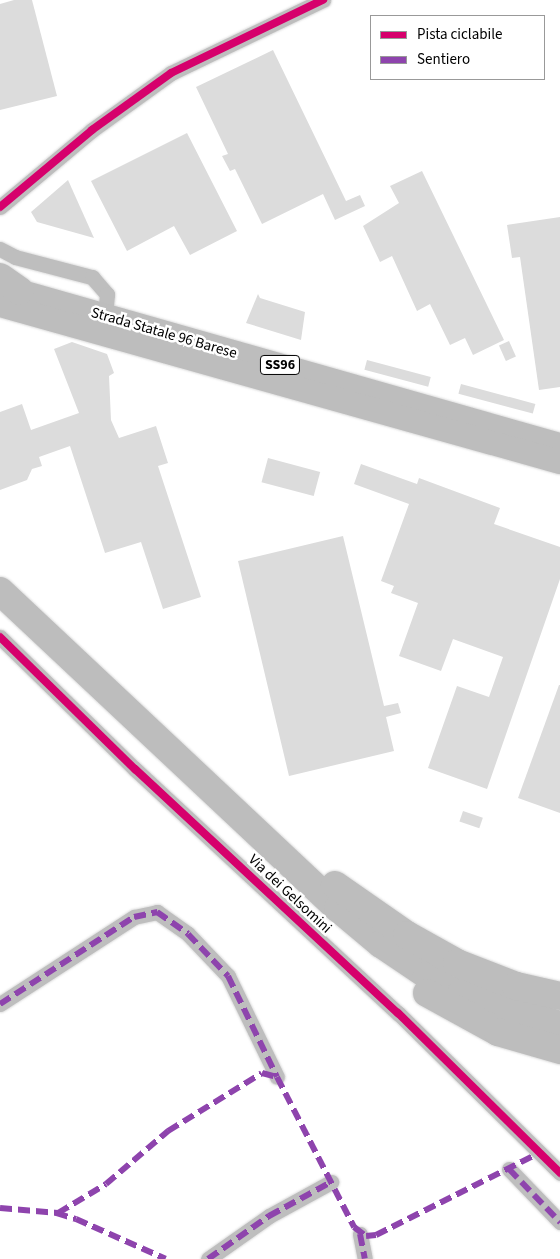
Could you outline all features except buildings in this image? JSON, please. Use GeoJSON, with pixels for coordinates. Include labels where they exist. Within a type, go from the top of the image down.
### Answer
{"type":"FeatureCollection","features":[{"type":"Feature","properties":{"kind":"highway"},"geometry":{"type":"LineString","coordinates":[[0,585],[9,599],[354,923],[405,976],[438,1001],[498,1032],[560,1050]]}},
{"type":"Feature","properties":{"kind":"highway"},"geometry":{"type":"LineString","coordinates":[[274,849],[322,875],[407,935],[450,959],[516,986],[560,996]]}},
{"type":"Feature","properties":{"kind":"highway"},"geometry":{"type":"LineString","coordinates":[[354,923],[406,962],[461,993],[560,1025]]}},
{"type":"Feature","properties":{"kind":"main road","name":"Strada Statale 96 Barese"},"geometry":{"type":"LineString","coordinates":[[5,290],[105,316],[560,445]]}},
{"type":"Feature","properties":{"kind":"main road","name":"Strada Statale 96 Barese"},"geometry":{"type":"LineString","coordinates":[[5,290],[560,462]]}},
{"type":"Feature","properties":{"kind":"street"},"geometry":{"type":"LineString","coordinates":[[0,207],[92,130],[171,73],[323,0]]}},
{"type":"Feature","properties":{"kind":"street"},"geometry":{"type":"LineString","coordinates":[[0,249],[15,256],[92,277],[107,294],[105,316]]}},
{"type":"Feature","properties":{"kind":"street","name":"Via dei Gelsomini"},"geometry":{"type":"LineString","coordinates":[[0,637],[135,769],[398,1013],[560,1172]]}},
{"type":"Feature","properties":{"kind":"street"},"geometry":{"type":"LineString","coordinates":[[0,1004],[134,917],[157,912],[188,934],[228,976],[278,1077]]}},
{"type":"Feature","properties":{"kind":"street"},"geometry":{"type":"LineString","coordinates":[[509,1169],[560,1222]]}},
{"type":"Feature","properties":{"kind":"street"},"geometry":{"type":"LineString","coordinates":[[208,1259],[269,1216],[331,1182]]}},
{"type":"Feature","properties":{"kind":"street"},"geometry":{"type":"LineString","coordinates":[[360,1234],[364,1259]]}},
{"type":"Feature","properties":{"kind":"marked path"},"geometry":{"type":"LineString","coordinates":[[0,1004],[134,917],[157,912],[188,934],[228,976],[277,1077]]}},
{"type":"Feature","properties":{"kind":"marked path"},"geometry":{"type":"LineString","coordinates":[[0,1208],[58,1213],[106,1184],[168,1131],[262,1073],[277,1077],[354,1227],[366,1236],[376,1235],[541,1152]]}},
{"type":"Feature","properties":{"kind":"marked path"},"geometry":{"type":"LineString","coordinates":[[509,1169],[560,1222]]}},
{"type":"Feature","properties":{"kind":"marked path"},"geometry":{"type":"LineString","coordinates":[[208,1259],[269,1216],[331,1182]]}},
{"type":"Feature","properties":{"kind":"marked path"},"geometry":{"type":"LineString","coordinates":[[56,1213],[76,1219],[166,1259]]}},
{"type":"Feature","properties":{"kind":"marked path"},"geometry":{"type":"LineString","coordinates":[[360,1234],[365,1259]]}},
{"type":"Feature","properties":{"kind":"cycle path"},"geometry":{"type":"LineString","coordinates":[[0,207],[92,130],[171,73],[323,0]]}},
{"type":"Feature","properties":{"kind":"cycle path"},"geometry":{"type":"LineString","coordinates":[[0,637],[135,769],[398,1013],[560,1173]]}}]}
